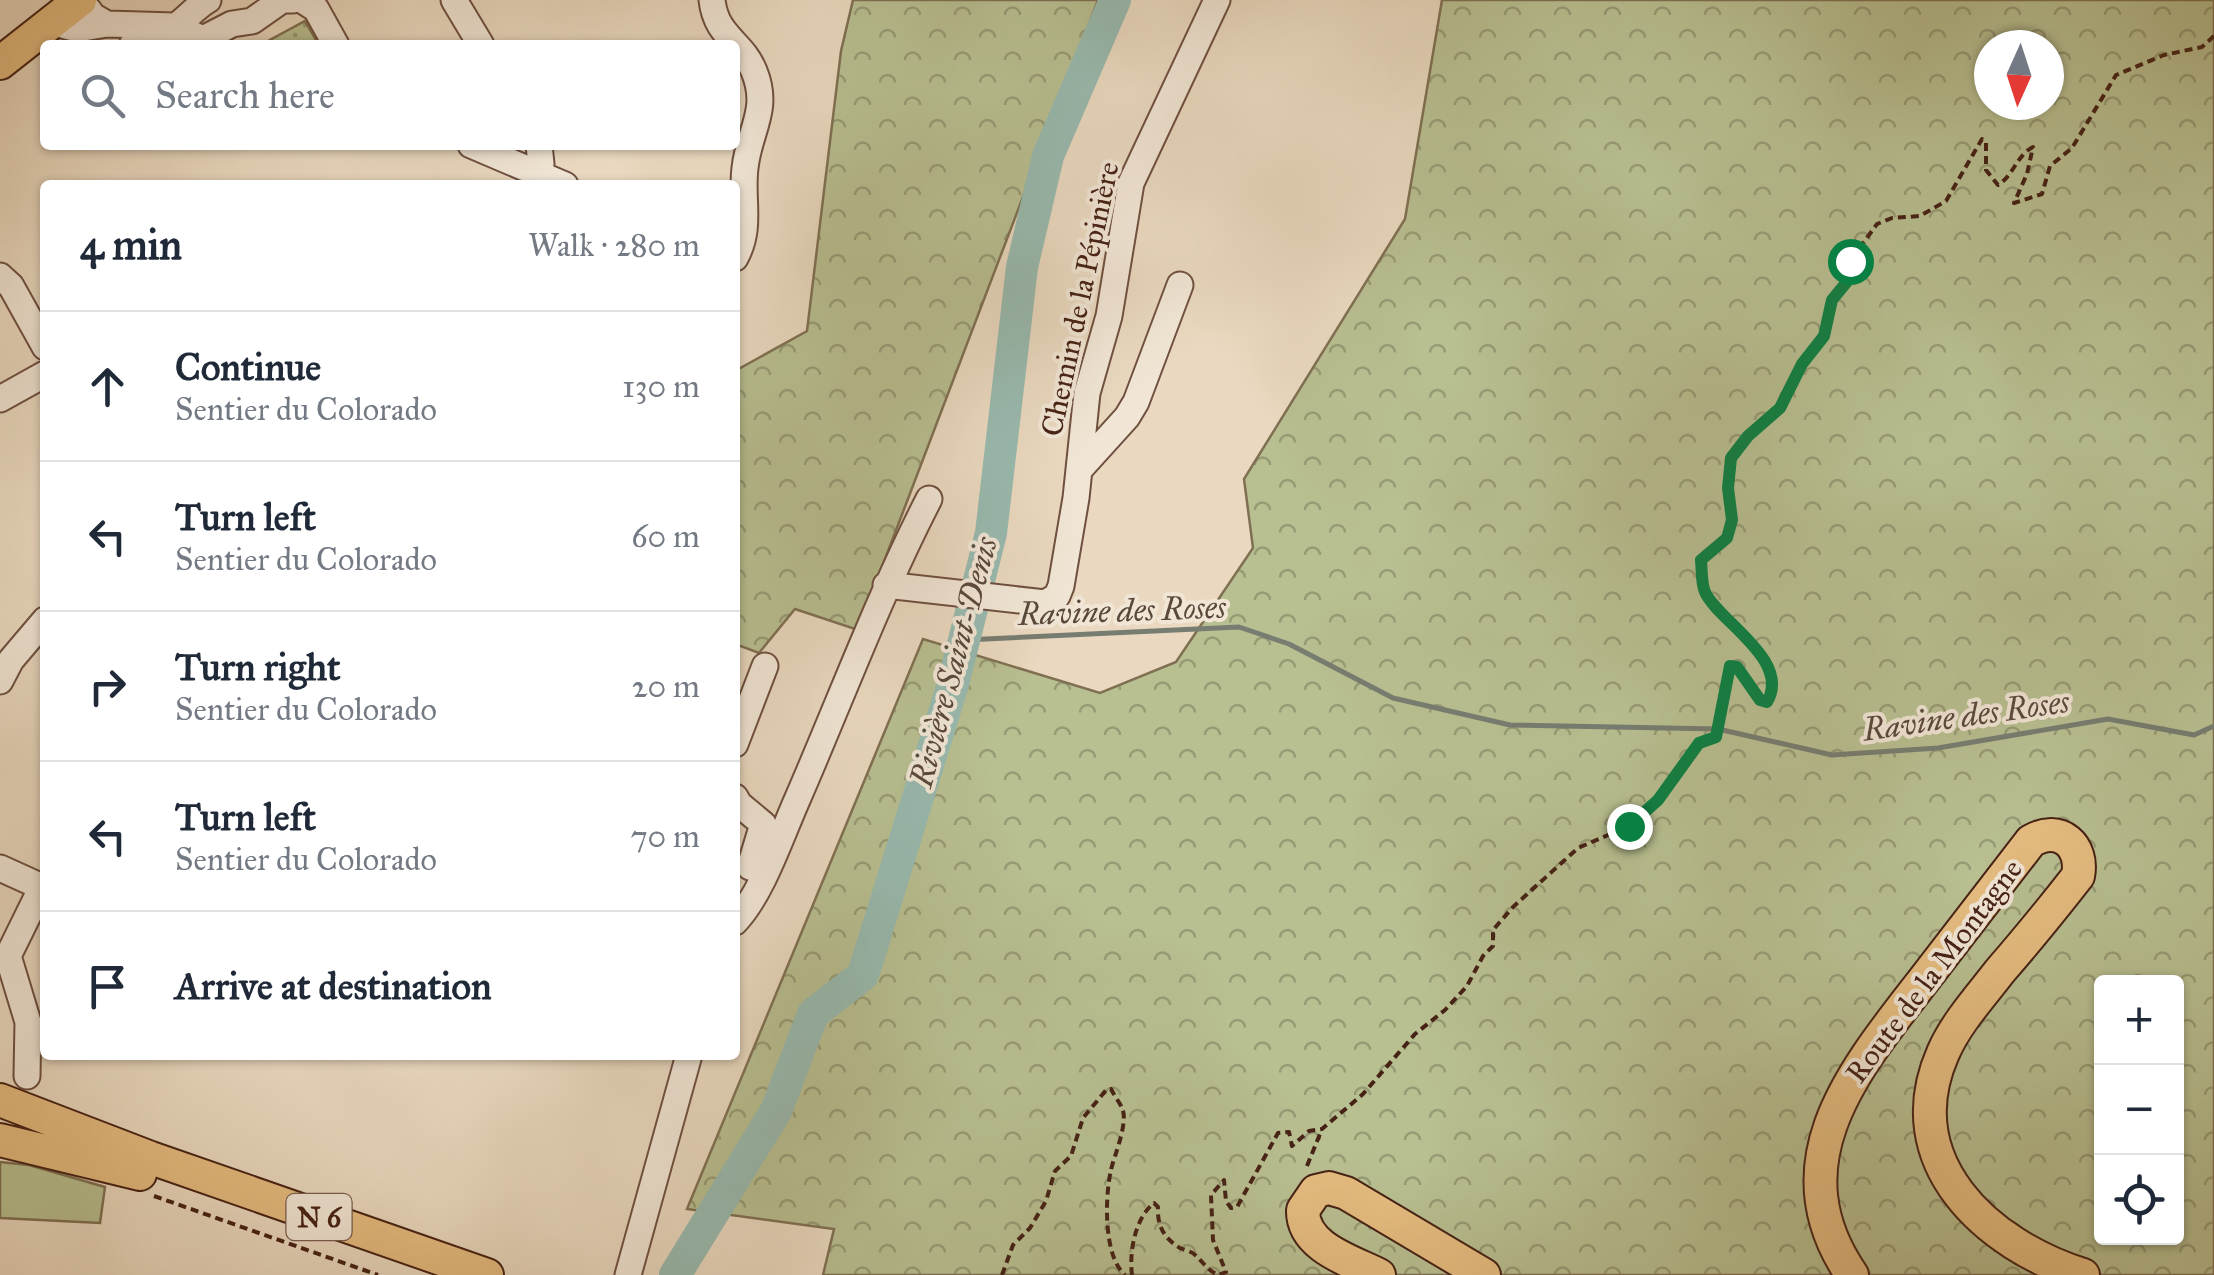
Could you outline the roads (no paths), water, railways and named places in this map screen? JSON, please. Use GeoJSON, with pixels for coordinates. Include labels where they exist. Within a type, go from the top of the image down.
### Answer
{"type":"FeatureCollection","features":[{"type":"Feature","properties":{"kind":"main road"},"geometry":{"type":"LineString","coordinates":[[3,53],[80,0]]}},
{"type":"Feature","properties":{"kind":"main road","name":"Route de la Montagne"},"geometry":{"type":"LineString","coordinates":[[1852,1275],[1835,1250],[1822,1214],[1821,1185],[1829,1129],[1848,1081],[2032,841],[2052,834],[2072,842],[2078,852],[2078,876],[1956,1028],[1935,1074],[1930,1114],[1940,1164],[1968,1206],[2018,1247],[2083,1275]]}},
{"type":"Feature","properties":{"kind":"main road","name":"N 6"},"geometry":{"type":"LineString","coordinates":[[0,1100],[145,1175],[428,1275]]}},
{"type":"Feature","properties":{"kind":"main road","name":"N 6"},"geometry":{"type":"LineString","coordinates":[[0,1140],[145,1175],[488,1275]]}},
{"type":"Feature","properties":{"kind":"main road"},"geometry":{"type":"LineString","coordinates":[[1378,1275],[1319,1244],[1307,1231],[1303,1210],[1316,1191],[1328,1188],[1346,1193],[1484,1275]]}},
{"type":"Feature","properties":{"kind":"street"},"geometry":{"type":"LineString","coordinates":[[80,0],[94,16],[108,24]]}},
{"type":"Feature","properties":{"kind":"street"},"geometry":{"type":"LineString","coordinates":[[137,40],[143,34],[175,26],[208,0]]}},
{"type":"Feature","properties":{"kind":"street"},"geometry":{"type":"LineString","coordinates":[[52,22],[77,29],[108,24],[175,26],[203,39],[232,24],[252,21],[282,0],[292,0]]}},
{"type":"Feature","properties":{"kind":"street"},"geometry":{"type":"LineString","coordinates":[[302,0],[316,9],[333,40]]}},
{"type":"Feature","properties":{"kind":"street"},"geometry":{"type":"LineString","coordinates":[[454,0],[478,40]]}},
{"type":"Feature","properties":{"kind":"street"},"geometry":{"type":"LineString","coordinates":[[712,0],[719,28],[730,40]]}},
{"type":"Feature","properties":{"kind":"street","name":"Chemin de la Pépinière"},"geometry":{"type":"LineString","coordinates":[[891,586],[1030,602],[1051,601],[1062,586],[1087,393],[1109,316],[1132,182],[1217,0]]}},
{"type":"Feature","properties":{"kind":"street"},"geometry":{"type":"LineString","coordinates":[[740,52],[752,65],[761,92],[758,124],[746,155],[747,225],[740,244]]}},
{"type":"Feature","properties":{"kind":"street"},"geometry":{"type":"LineString","coordinates":[[482,150],[550,180]]}},
{"type":"Feature","properties":{"kind":"street"},"geometry":{"type":"LineString","coordinates":[[538,176],[540,150]]}},
{"type":"Feature","properties":{"kind":"street"},"geometry":{"type":"LineString","coordinates":[[0,276],[11,286],[40,337]]}},
{"type":"Feature","properties":{"kind":"street"},"geometry":{"type":"LineString","coordinates":[[1080,470],[1136,402],[1180,285]]}},
{"type":"Feature","properties":{"kind":"street"},"geometry":{"type":"LineString","coordinates":[[0,399],[40,377]]}},
{"type":"Feature","properties":{"kind":"street"},"geometry":{"type":"LineString","coordinates":[[740,917],[785,828],[929,499]]}},
{"type":"Feature","properties":{"kind":"street"},"geometry":{"type":"LineString","coordinates":[[0,681],[11,660],[40,626]]}},
{"type":"Feature","properties":{"kind":"street"},"geometry":{"type":"LineString","coordinates":[[740,731],[766,666]]}},
{"type":"Feature","properties":{"kind":"street"},"geometry":{"type":"LineString","coordinates":[[740,803],[761,821],[764,831],[740,891]]}},
{"type":"Feature","properties":{"kind":"street"},"geometry":{"type":"LineString","coordinates":[[0,868],[40,886]]}},
{"type":"Feature","properties":{"kind":"street"},"geometry":{"type":"LineString","coordinates":[[27,1076],[28,1022],[10,988],[8,956],[40,896]]}},
{"type":"Feature","properties":{"kind":"street"},"geometry":{"type":"LineString","coordinates":[[10,988],[40,1002]]}},
{"type":"Feature","properties":{"kind":"street"},"geometry":{"type":"LineString","coordinates":[[628,1275],[688,1060]]}},
{"type":"Feature","properties":{"kind":"waterway","name":"Rivière Saint-Denis"},"geometry":{"type":"LineString","coordinates":[[675,1275],[776,1111],[813,1014],[863,975],[953,684],[991,533],[1022,267],[1048,156],[1115,0]]}},
{"type":"Feature","properties":{"kind":"waterway","name":"Ravine des Roses"},"geometry":{"type":"LineString","coordinates":[[964,640],[1239,627],[1289,644],[1393,698],[1510,725],[1718,729],[1832,755],[1938,748],[2108,719],[2194,735],[2214,726]]}}]}
